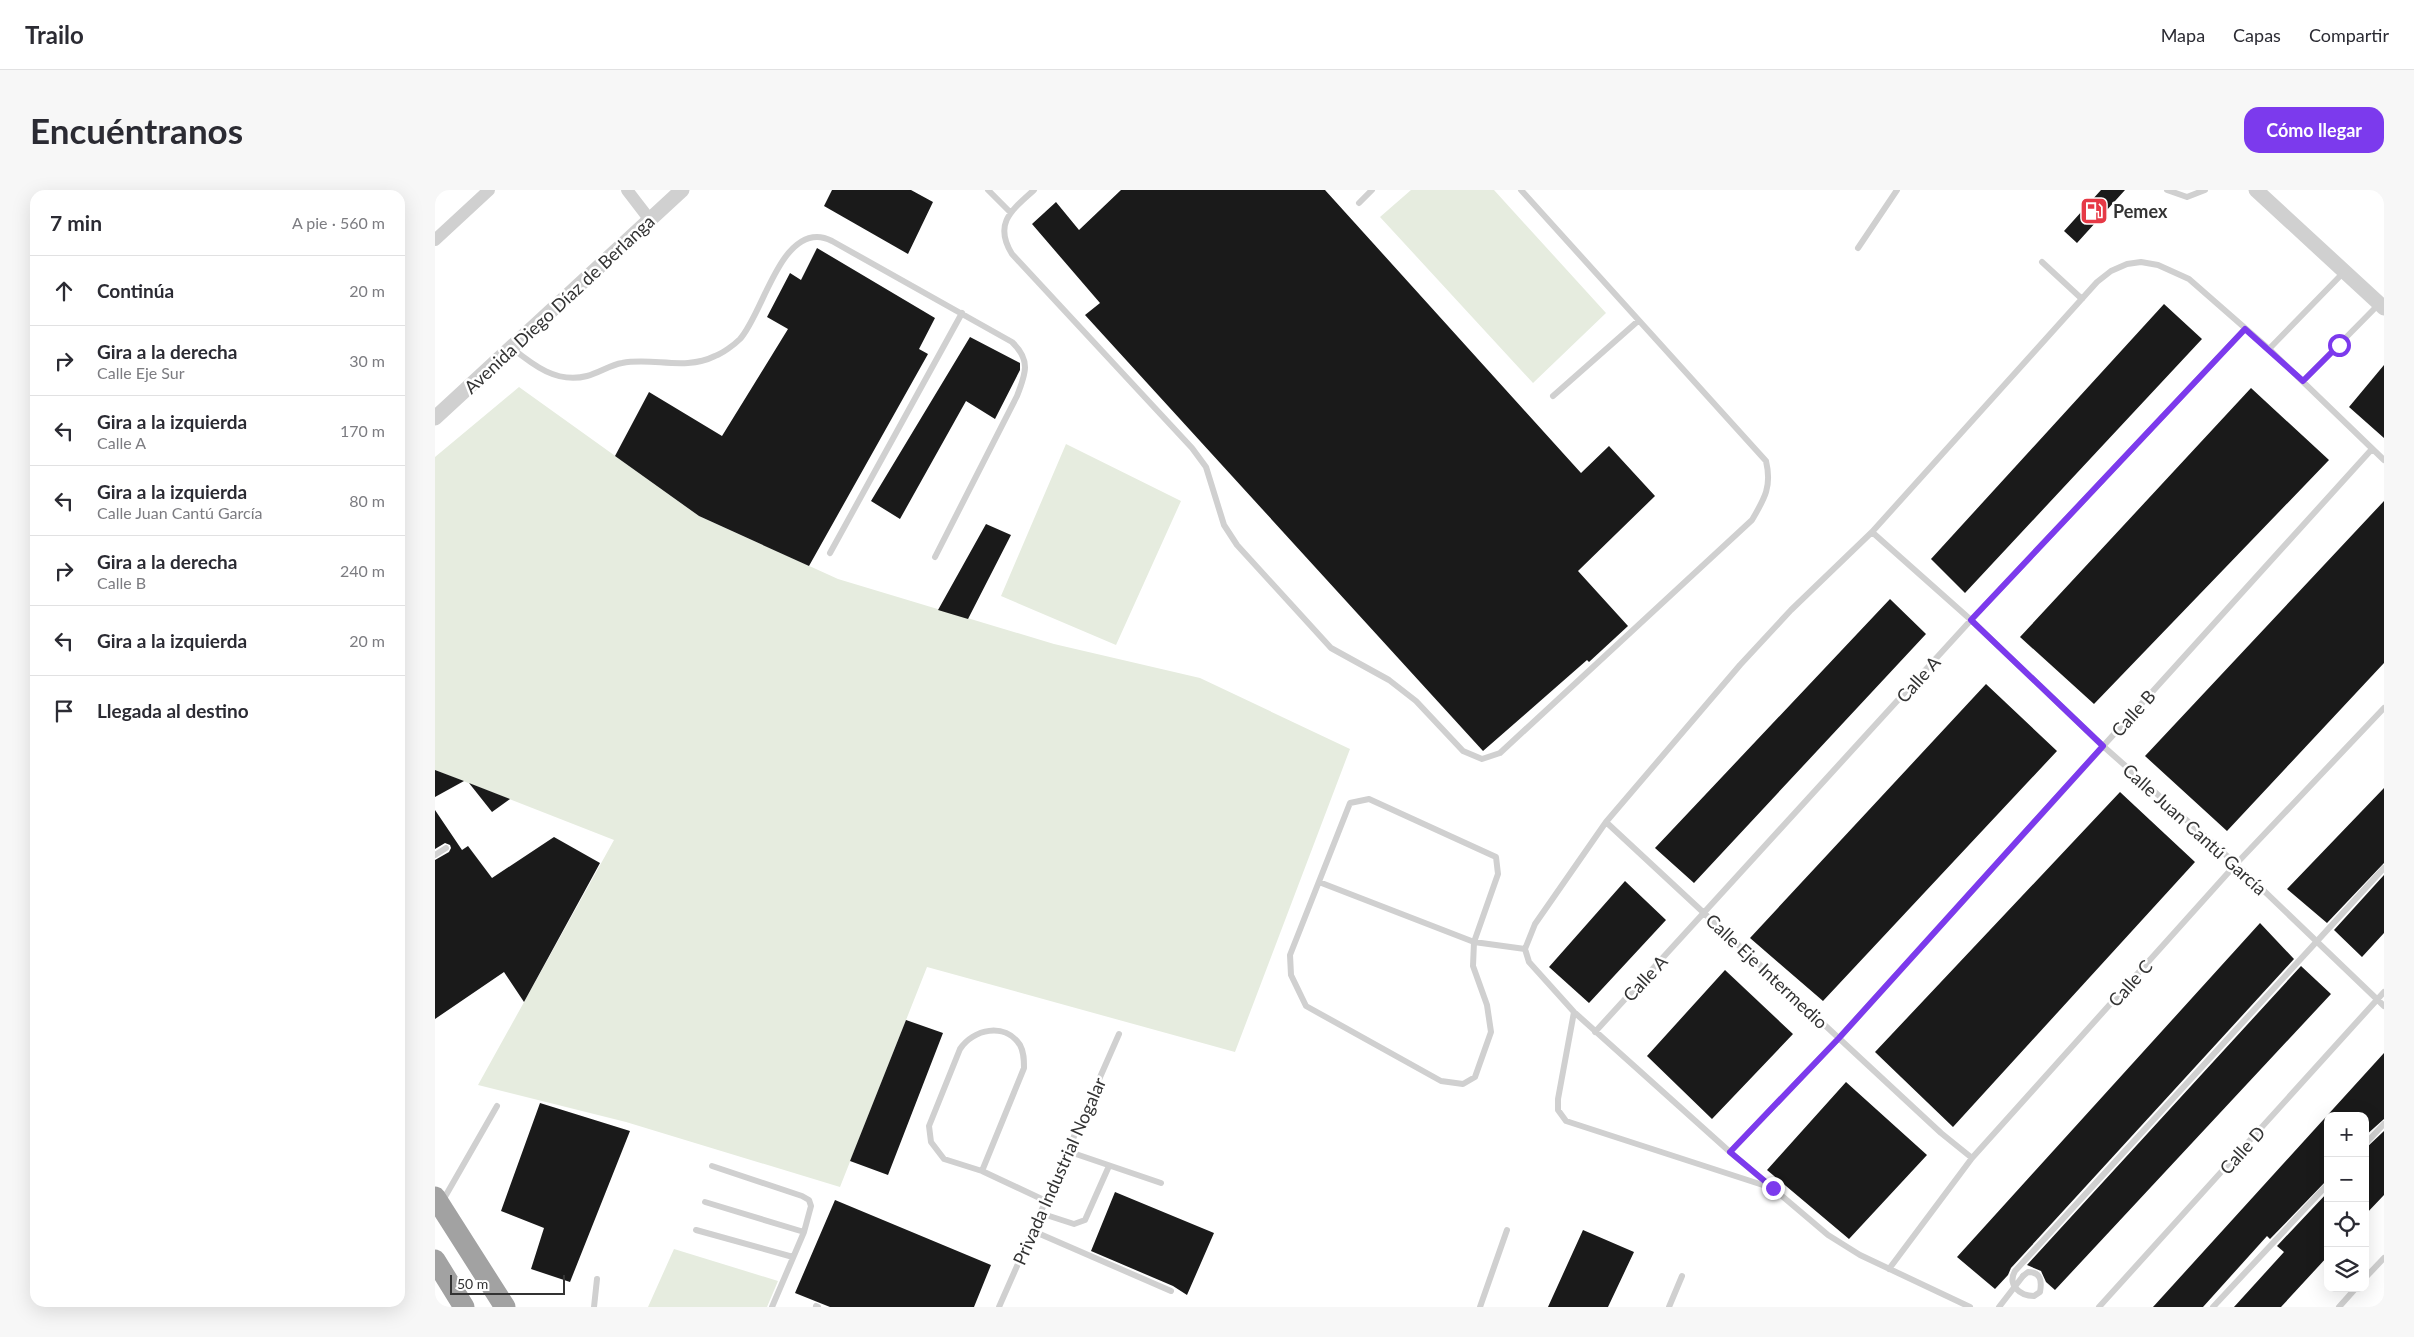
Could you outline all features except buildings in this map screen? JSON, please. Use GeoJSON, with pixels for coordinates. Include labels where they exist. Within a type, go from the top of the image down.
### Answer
{"type":"FeatureCollection","features":[{"type":"Feature","properties":{"kind":"highway"},"geometry":{"type":"LineString","coordinates":[[438,1201],[505,1307]]}},
{"type":"Feature","properties":{"kind":"highway"},"geometry":{"type":"LineString","coordinates":[[435,1260],[464,1307]]}},
{"type":"Feature","properties":{"kind":"street"},"geometry":{"type":"LineString","coordinates":[[435,240],[489,190]]}},
{"type":"Feature","properties":{"kind":"street"},"geometry":{"type":"LineString","coordinates":[[627,190],[650,220]]}},
{"type":"Feature","properties":{"kind":"street","name":"Avenida Diego Díaz de Berlanga"},"geometry":{"type":"LineString","coordinates":[[435,418],[682,190]]}},
{"type":"Feature","properties":{"kind":"street"},"geometry":{"type":"LineString","coordinates":[[2257,190],[2382,306]]}},
{"type":"Feature","properties":{"kind":"lane"},"geometry":{"type":"LineString","coordinates":[[988,190],[1010,212]]}},
{"type":"Feature","properties":{"kind":"lane"},"geometry":{"type":"LineString","coordinates":[[1034,190],[1010,212],[1004,226],[1004,241],[1012,254],[1192,448],[1206,467],[1224,525],[1237,545],[1331,648],[1389,680],[1416,701],[1463,751],[1482,759],[1500,753],[1752,520],[1765,497],[1770,476],[1766,461],[1521,190]]}},
{"type":"Feature","properties":{"kind":"lane"},"geometry":{"type":"LineString","coordinates":[[1359,203],[1372,190]]}},
{"type":"Feature","properties":{"kind":"lane"},"geometry":{"type":"LineString","coordinates":[[1858,248],[1897,190]]}},
{"type":"Feature","properties":{"kind":"lane"},"geometry":{"type":"LineString","coordinates":[[2167,190],[2187,197],[2205,190]]}},
{"type":"Feature","properties":{"kind":"lane"},"geometry":{"type":"LineString","coordinates":[[512,348],[537,367],[550,373],[570,378],[587,376],[621,363],[641,360],[668,364],[694,362],[715,356],[740,338],[784,260],[801,241],[817,237],[832,241],[1012,342],[1020,350],[1025,361],[1025,372],[1017,396],[935,557]]}},
{"type":"Feature","properties":{"kind":"lane"},"geometry":{"type":"LineString","coordinates":[[2042,262],[2082,299]]}},
{"type":"Feature","properties":{"kind":"lane"},"geometry":{"type":"LineString","coordinates":[[1970,1307],[1860,1255],[1828,1235],[1730,1152],[1595,1032],[1574,1012],[1529,962],[1525,949],[1535,924],[1607,822],[1740,665],[1791,610],[1872,532],[2082,299],[2111,271],[2127,264],[2141,262],[2158,265],[2189,279],[2269,349],[2384,460]]}},
{"type":"Feature","properties":{"kind":"lane"},"geometry":{"type":"LineString","coordinates":[[2269,349],[2345,271]]}},
{"type":"Feature","properties":{"kind":"lane"},"geometry":{"type":"LineString","coordinates":[[2303,381],[2382,306]]}},
{"type":"Feature","properties":{"kind":"lane"},"geometry":{"type":"LineString","coordinates":[[831,553],[961,313]]}},
{"type":"Feature","properties":{"kind":"lane"},"geometry":{"type":"LineString","coordinates":[[1553,396],[1638,321]]}},
{"type":"Feature","properties":{"kind":"lane","name":"Calle A"},"geometry":{"type":"LineString","coordinates":[[1595,1032],[1971,620],[2245,329]]}},
{"type":"Feature","properties":{"kind":"lane","name":"Calle B"},"geometry":{"type":"LineString","coordinates":[[1730,1152],[1839,1038],[2372,449]]}},
{"type":"Feature","properties":{"kind":"lane","name":"Calle Juan Cantú García"},"geometry":{"type":"LineString","coordinates":[[1872,532],[1971,620],[2103,746],[2236,864],[2384,1006]]}},
{"type":"Feature","properties":{"kind":"lane","name":"Calle C"},"geometry":{"type":"LineString","coordinates":[[1889,1269],[1972,1158],[2236,864],[2384,708]]}},
{"type":"Feature","properties":{"kind":"lane"},"geometry":{"type":"LineString","coordinates":[[1369,799],[1496,857],[1498,874],[1474,942],[1473,966],[1487,1004],[1491,1032],[1475,1077],[1463,1084],[1441,1081],[1306,1006],[1291,975],[1290,956],[1349,803],[1369,799]]}},
{"type":"Feature","properties":{"kind":"lane","name":"Calle Eje Intermedio"},"geometry":{"type":"LineString","coordinates":[[1607,822],[1941,1133],[1972,1158]]}},
{"type":"Feature","properties":{"kind":"lane"},"geometry":{"type":"LineString","coordinates":[[435,855],[446,848]]}},
{"type":"Feature","properties":{"kind":"lane"},"geometry":{"type":"LineString","coordinates":[[1999,1307],[2023,1276],[2028,1272],[2037,1274],[2041,1280],[2040,1292],[2034,1296],[2021,1293],[2014,1286],[2012,1276],[2015,1271],[2384,868]]}},
{"type":"Feature","properties":{"kind":"lane"},"geometry":{"type":"LineString","coordinates":[[1319,882],[1474,942],[1525,949]]}},
{"type":"Feature","properties":{"kind":"lane","name":"Calle D"},"geometry":{"type":"LineString","coordinates":[[2099,1307],[2384,992]]}},
{"type":"Feature","properties":{"kind":"lane"},"geometry":{"type":"LineString","coordinates":[[1574,1012],[1558,1099],[1558,1110],[1566,1122],[1773,1188]]}},
{"type":"Feature","properties":{"kind":"lane"},"geometry":{"type":"LineString","coordinates":[[982,1171],[1024,1068],[1024,1056],[1020,1045],[1012,1037],[993,1030],[978,1032],[966,1040],[929,1126],[931,1142],[944,1159],[982,1171],[1046,1200]]}},
{"type":"Feature","properties":{"kind":"lane","name":"Privada Industrial Nogalar"},"geometry":{"type":"LineString","coordinates":[[999,1307],[1119,1034]]}},
{"type":"Feature","properties":{"kind":"lane"},"geometry":{"type":"LineString","coordinates":[[438,1201],[497,1106]]}},
{"type":"Feature","properties":{"kind":"lane"},"geometry":{"type":"LineString","coordinates":[[2369,1140],[2384,1124]]}},
{"type":"Feature","properties":{"kind":"lane"},"geometry":{"type":"LineString","coordinates":[[1067,1151],[1161,1183]]}},
{"type":"Feature","properties":{"kind":"lane"},"geometry":{"type":"LineString","coordinates":[[712,1166],[809,1200],[811,1206],[810,1214],[804,1232],[772,1307]]}},
{"type":"Feature","properties":{"kind":"lane"},"geometry":{"type":"LineString","coordinates":[[1040,1213],[1074,1224],[1085,1220],[1109,1166]]}},
{"type":"Feature","properties":{"kind":"lane"},"geometry":{"type":"LineString","coordinates":[[2213,1307],[2324,1188]]}},
{"type":"Feature","properties":{"kind":"lane"},"geometry":{"type":"LineString","coordinates":[[705,1202],[804,1232]]}},
{"type":"Feature","properties":{"kind":"lane"},"geometry":{"type":"LineString","coordinates":[[696,1230],[793,1258]]}},
{"type":"Feature","properties":{"kind":"lane"},"geometry":{"type":"LineString","coordinates":[[1480,1307],[1507,1230]]}},
{"type":"Feature","properties":{"kind":"lane"},"geometry":{"type":"LineString","coordinates":[[1033,1231],[1171,1290]]}},
{"type":"Feature","properties":{"kind":"lane"},"geometry":{"type":"LineString","coordinates":[[2369,1274],[2384,1258]]}},
{"type":"Feature","properties":{"kind":"lane"},"geometry":{"type":"LineString","coordinates":[[1669,1307],[1682,1276]]}},
{"type":"Feature","properties":{"kind":"lane"},"geometry":{"type":"LineString","coordinates":[[594,1307],[597,1279]]}},
{"type":"Feature","properties":{"kind":"lane"},"geometry":{"type":"LineString","coordinates":[[2339,1307],[2352,1292]]}},
{"type":"Feature","properties":{"kind":"shaded area"},"geometry":{"type":"Polygon","coordinates":[[[1411,190],[1494,190],[1606,313],[1533,383],[1380,217],[1411,190]]]}},
{"type":"Feature","properties":{"kind":"shaded area"},"geometry":{"type":"Polygon","coordinates":[[[519,387],[699,516],[838,579],[1054,644],[1200,678],[1350,749],[1235,1052],[927,967],[840,1187],[626,1122],[478,1085],[614,840],[435,770],[435,457],[519,387]]]}},
{"type":"Feature","properties":{"kind":"shaded area"},"geometry":{"type":"Polygon","coordinates":[[[1066,444],[1181,501],[1116,645],[1001,596],[1066,444]]]}},
{"type":"Feature","properties":{"kind":"shaded area"},"geometry":{"type":"Polygon","coordinates":[[[674,1249],[778,1281],[767,1307],[648,1307],[674,1249]]]}},
{"type":"Feature","properties":{"kind":"place","name":"Pemex"},"geometry":{"type":"Point","coordinates":[2094,211]}},
{"type":"Feature","properties":{"kind":"route"},"geometry":{"type":"LineString","coordinates":[[1773,1188],[1730,1152],[1839,1038],[2103,746],[1971,620],[2245,329],[2303,381],[2339,345]]}}]}
